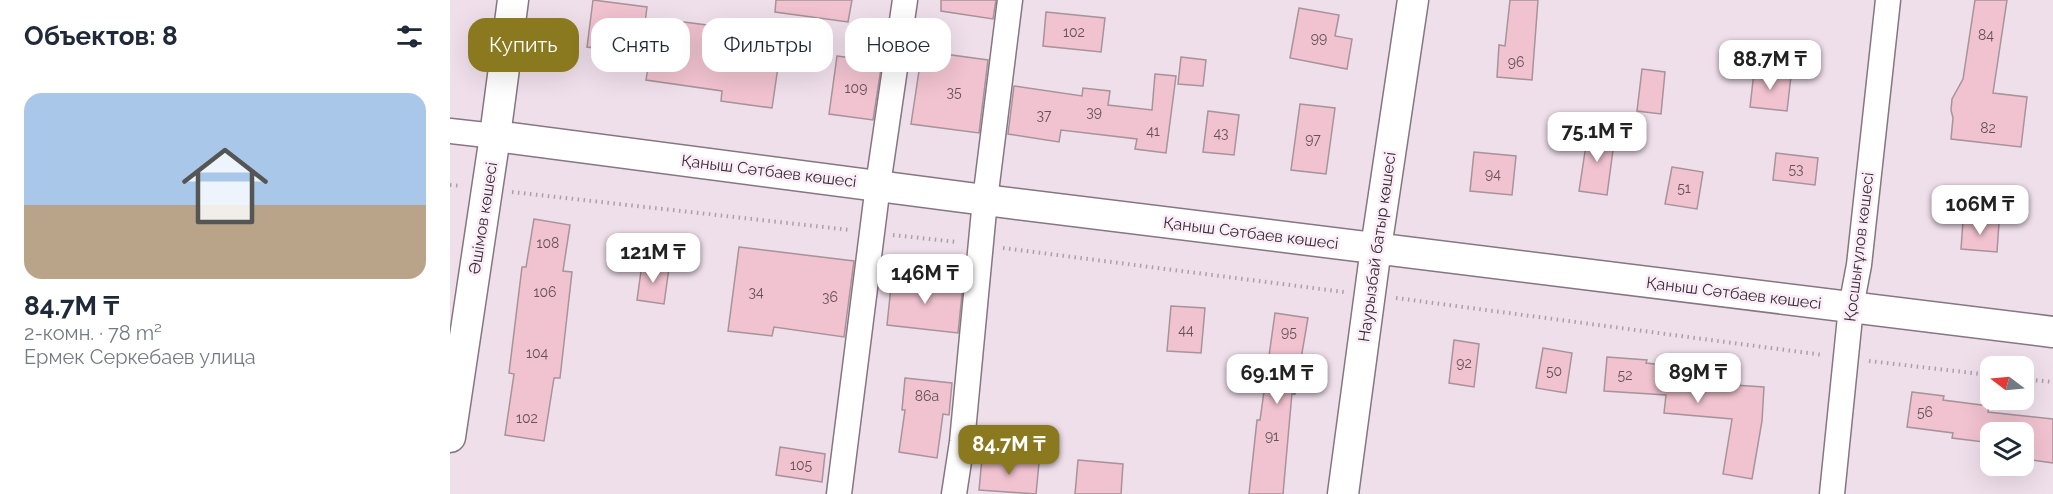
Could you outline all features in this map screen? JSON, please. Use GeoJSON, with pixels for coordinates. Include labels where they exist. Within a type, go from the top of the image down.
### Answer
{"type":"FeatureCollection","features":[{"type":"Feature","properties":{"kind":"street","name":"Әшімов көшесі"},"geometry":{"type":"LineString","coordinates":[[450,436],[513,0]]}},
{"type":"Feature","properties":{"kind":"street"},"geometry":{"type":"LineString","coordinates":[[839,494],[878,185],[905,0]]}},
{"type":"Feature","properties":{"kind":"street"},"geometry":{"type":"LineString","coordinates":[[954,494],[962,442],[981,245],[1010,0]]}},
{"type":"Feature","properties":{"kind":"street","name":"Наурызбай батыр көшесі"},"geometry":{"type":"LineString","coordinates":[[1343,494],[1369,295],[1413,0]]}},
{"type":"Feature","properties":{"kind":"street","name":"Қосшығұлов көшесі"},"geometry":{"type":"LineString","coordinates":[[1832,494],[1851,307],[1859,265],[1888,0]]}},
{"type":"Feature","properties":{"kind":"street","name":"Қаныш Сәтбаев көшесі"},"geometry":{"type":"LineString","coordinates":[[450,131],[2053,332]]}},
{"type":"Feature","properties":{"kind":"path"},"geometry":{"type":"LineString","coordinates":[[487,189],[981,245],[1980,374]]}},
{"type":"Feature","properties":{"kind":"path"},"geometry":{"type":"LineString","coordinates":[[2034,380],[2053,382]]}},
{"type":"Feature","properties":{"kind":"building"},"geometry":{"type":"Polygon","coordinates":[[[593,0],[647,7],[646,18],[591,18],[591,48],[587,47],[593,0]]]}},
{"type":"Feature","properties":{"kind":"building"},"geometry":{"type":"Polygon","coordinates":[[[776,0],[852,0],[849,18],[845,18],[845,22],[833,20],[833,18],[775,12],[776,0]]]}},
{"type":"Feature","properties":{"kind":"building"},"geometry":{"type":"Polygon","coordinates":[[[941,0],[996,0],[993,19],[941,11],[941,0]]]}},
{"type":"Feature","properties":{"kind":"building"},"geometry":{"type":"Polygon","coordinates":[[[1510,0],[1538,0],[1532,80],[1497,77],[1499,45],[1505,46],[1510,0]]]}},
{"type":"Feature","properties":{"kind":"building"},"geometry":{"type":"Polygon","coordinates":[[[1975,0],[2007,0],[1993,93],[2027,97],[2021,147],[1951,139],[1952,99],[1963,79],[1975,0]]]}},
{"type":"Feature","properties":{"kind":"building"},"geometry":{"type":"Polygon","coordinates":[[[1299,8],[1339,15],[1335,36],[1352,39],[1347,69],[1290,58],[1299,8]]]}},
{"type":"Feature","properties":{"kind":"building"},"geometry":{"type":"Polygon","coordinates":[[[1046,12],[1105,18],[1101,52],[1043,46],[1046,12]]]}},
{"type":"Feature","properties":{"kind":"building"},"geometry":{"type":"Polygon","coordinates":[[[690,23],[702,24],[702,72],[777,72],[772,108],[721,101],[722,91],[646,80],[647,72],[690,72],[690,23]]]}},
{"type":"Feature","properties":{"kind":"building"},"geometry":{"type":"Polygon","coordinates":[[[951,55],[988,60],[979,133],[911,124],[919,72],[951,72],[951,55]]]}},
{"type":"Feature","properties":{"kind":"building"},"geometry":{"type":"Polygon","coordinates":[[[837,56],[845,57],[845,72],[880,72],[873,120],[829,114],[837,56]]]}},
{"type":"Feature","properties":{"kind":"building"},"geometry":{"type":"Polygon","coordinates":[[[1181,57],[1206,60],[1203,86],[1178,84],[1181,57]]]}},
{"type":"Feature","properties":{"kind":"building"},"geometry":{"type":"Polygon","coordinates":[[[1642,69],[1665,72],[1661,114],[1637,111],[1642,69]]]}},
{"type":"Feature","properties":{"kind":"building"},"geometry":{"type":"Polygon","coordinates":[[[1754,72],[1791,76],[1787,111],[1750,107],[1754,72]]]}},
{"type":"Feature","properties":{"kind":"building"},"geometry":{"type":"Polygon","coordinates":[[[1155,74],[1176,76],[1166,153],[1135,149],[1137,139],[1061,130],[1059,142],[1008,134],[1014,86],[1082,96],[1083,88],[1110,91],[1108,105],[1152,110],[1155,74]]]}},
{"type":"Feature","properties":{"kind":"building"},"geometry":{"type":"Polygon","coordinates":[[[1300,104],[1335,108],[1326,174],[1291,170],[1300,104]]]}},
{"type":"Feature","properties":{"kind":"building"},"geometry":{"type":"Polygon","coordinates":[[[1208,111],[1239,115],[1234,155],[1203,152],[1208,111]]]}},
{"type":"Feature","properties":{"kind":"building"},"geometry":{"type":"Polygon","coordinates":[[[1588,132],[1615,135],[1607,195],[1579,191],[1588,132]]]}},
{"type":"Feature","properties":{"kind":"building"},"geometry":{"type":"Polygon","coordinates":[[[1474,152],[1516,156],[1512,195],[1470,191],[1474,152]]]}},
{"type":"Feature","properties":{"kind":"building"},"geometry":{"type":"Polygon","coordinates":[[[1776,153],[1818,158],[1815,185],[1773,180],[1776,153]]]}},
{"type":"Feature","properties":{"kind":"building"},"geometry":{"type":"Polygon","coordinates":[[[1672,167],[1703,172],[1697,209],[1665,204],[1672,167]]]}},
{"type":"Feature","properties":{"kind":"building"},"geometry":{"type":"Polygon","coordinates":[[[534,219],[570,225],[563,271],[572,272],[560,378],[554,378],[544,441],[505,435],[514,374],[509,373],[522,267],[526,267],[534,219]]]}},
{"type":"Feature","properties":{"kind":"building"},"geometry":{"type":"Polygon","coordinates":[[[1963,221],[1999,223],[1997,252],[1961,249],[1963,221]]]}},
{"type":"Feature","properties":{"kind":"building"},"geometry":{"type":"Polygon","coordinates":[[[739,247],[854,261],[844,337],[774,327],[772,336],[728,331],[739,247]]]}},
{"type":"Feature","properties":{"kind":"building"},"geometry":{"type":"Polygon","coordinates":[[[642,264],[669,268],[664,304],[637,300],[642,264]]]}},
{"type":"Feature","properties":{"kind":"building"},"geometry":{"type":"Polygon","coordinates":[[[892,277],[963,285],[958,333],[887,325],[892,277]]]}},
{"type":"Feature","properties":{"kind":"building"},"geometry":{"type":"Polygon","coordinates":[[[1171,306],[1205,308],[1201,353],[1167,351],[1171,306]]]}},
{"type":"Feature","properties":{"kind":"building"},"geometry":{"type":"Polygon","coordinates":[[[1275,313],[1308,318],[1295,394],[1292,393],[1283,494],[1249,494],[1257,420],[1260,420],[1275,313]]]}},
{"type":"Feature","properties":{"kind":"building"},"geometry":{"type":"Polygon","coordinates":[[[1454,340],[1479,344],[1474,387],[1449,383],[1454,340]]]}},
{"type":"Feature","properties":{"kind":"building"},"geometry":{"type":"Polygon","coordinates":[[[1543,348],[1572,353],[1566,393],[1536,388],[1543,348]]]}},
{"type":"Feature","properties":{"kind":"building"},"geometry":{"type":"Polygon","coordinates":[[[1607,357],[1647,360],[1646,363],[1691,368],[1690,382],[1764,387],[1762,421],[1752,479],[1723,474],[1732,419],[1664,413],[1666,395],[1604,391],[1607,357]]]}},
{"type":"Feature","properties":{"kind":"building"},"geometry":{"type":"Polygon","coordinates":[[[905,378],[952,383],[949,415],[943,414],[937,458],[899,452],[905,410],[902,410],[905,378]]]}},
{"type":"Feature","properties":{"kind":"building"},"geometry":{"type":"Polygon","coordinates":[[[1912,392],[1944,396],[1943,400],[1980,405],[1980,410],[1988,410],[1988,412],[2053,419],[2053,463],[2034,460],[2034,422],[1980,422],[1980,442],[1952,438],[1953,433],[1907,427],[1912,392]]]}},
{"type":"Feature","properties":{"kind":"building"},"geometry":{"type":"Polygon","coordinates":[[[780,447],[825,454],[822,482],[776,475],[780,447]]]}},
{"type":"Feature","properties":{"kind":"building"},"geometry":{"type":"Polygon","coordinates":[[[982,458],[1039,463],[1036,494],[979,490],[982,458]]]}},
{"type":"Feature","properties":{"kind":"building"},"geometry":{"type":"Polygon","coordinates":[[[1078,460],[1123,464],[1121,494],[1075,494],[1078,460]]]}}]}
